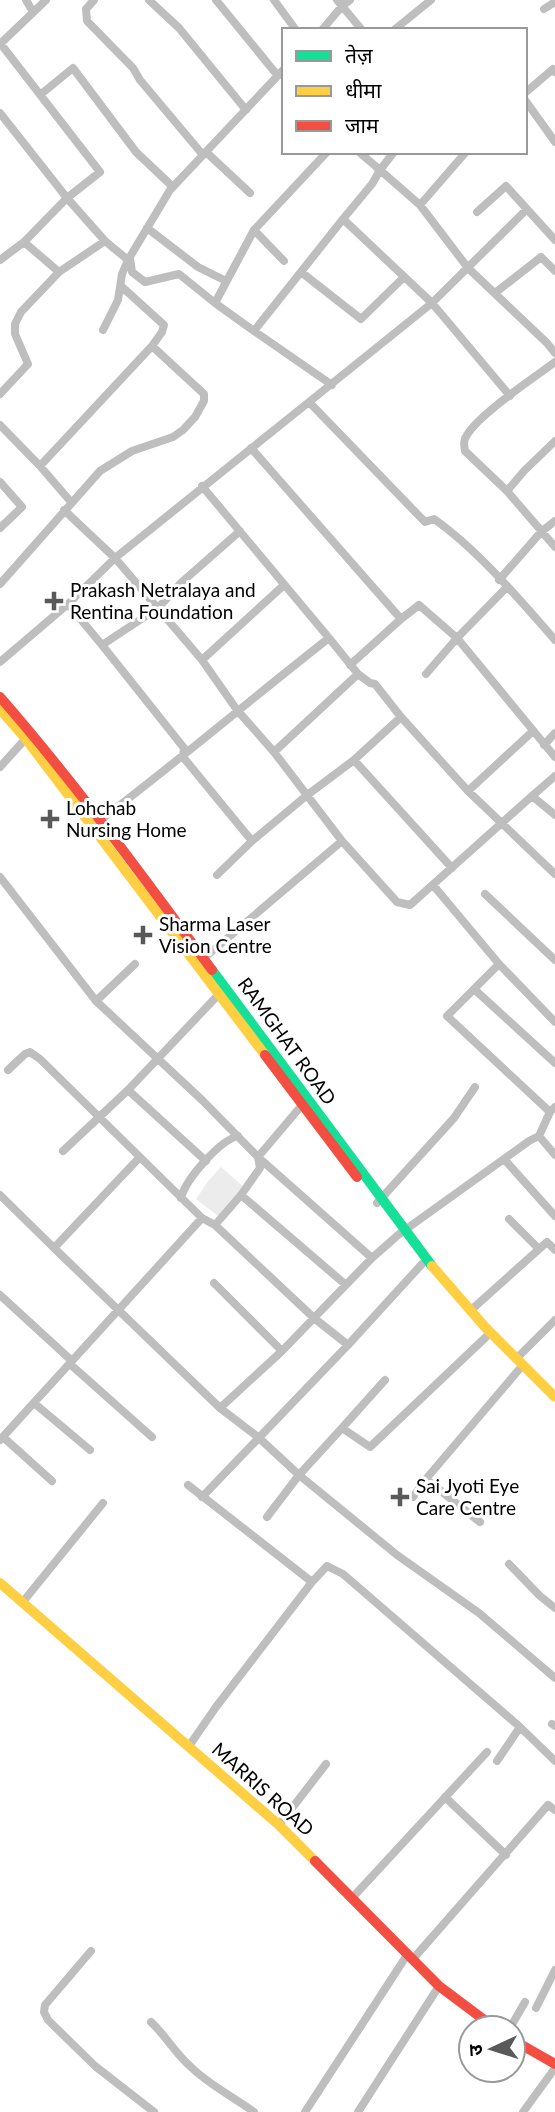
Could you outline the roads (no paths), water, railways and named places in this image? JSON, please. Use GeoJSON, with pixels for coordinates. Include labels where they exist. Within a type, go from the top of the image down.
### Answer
{"type":"FeatureCollection","features":[{"type":"Feature","properties":{"kind":"main road","name":"RAMGHAT ROAD"},"geometry":{"type":"LineString","coordinates":[[0,697],[204,958],[442,1291],[485,1337],[555,1397]]}},
{"type":"Feature","properties":{"kind":"main road","name":"RAMGHAT ROAD"},"geometry":{"type":"LineString","coordinates":[[0,709],[29,736]]}},
{"type":"Feature","properties":{"kind":"main road","name":"RAMGHAT ROAD"},"geometry":{"type":"LineString","coordinates":[[97,823],[302,1105],[379,1200]]}},
{"type":"Feature","properties":{"kind":"main road","name":"RAMGHAT ROAD"},"geometry":{"type":"LineString","coordinates":[[401,1233],[555,1406]]}},
{"type":"Feature","properties":{"kind":"main road","name":"MARRIS ROAD"},"geometry":{"type":"LineString","coordinates":[[0,1583],[279,1825],[439,1986],[476,2014]]}},
{"type":"Feature","properties":{"kind":"main road"},"geometry":{"type":"LineString","coordinates":[[527,2049],[555,2066]]}},
{"type":"Feature","properties":{"kind":"street"},"geometry":{"type":"LineString","coordinates":[[26,0],[33,12]]}},
{"type":"Feature","properties":{"kind":"street"},"geometry":{"type":"LineString","coordinates":[[0,260],[24,242],[67,198],[100,172],[0,44],[46,0]]}},
{"type":"Feature","properties":{"kind":"street"},"geometry":{"type":"LineString","coordinates":[[94,0],[86,9],[87,21],[134,68],[140,80],[205,153],[250,193]]}},
{"type":"Feature","properties":{"kind":"street"},"geometry":{"type":"LineString","coordinates":[[149,0],[179,28],[246,110]]}},
{"type":"Feature","properties":{"kind":"street"},"geometry":{"type":"LineString","coordinates":[[103,330],[118,300],[122,274],[129,258],[173,187],[281,72],[216,0]]}},
{"type":"Feature","properties":{"kind":"street"},"geometry":{"type":"LineString","coordinates":[[274,0],[295,28]]}},
{"type":"Feature","properties":{"kind":"street"},"geometry":{"type":"LineString","coordinates":[[322,28],[340,3],[350,0]]}},
{"type":"Feature","properties":{"kind":"street"},"geometry":{"type":"LineString","coordinates":[[396,28],[430,0]]}},
{"type":"Feature","properties":{"kind":"street"},"geometry":{"type":"LineString","coordinates":[[544,9],[555,2]]}},
{"type":"Feature","properties":{"kind":"street"},"geometry":{"type":"LineString","coordinates":[[340,3],[360,28]]}},
{"type":"Feature","properties":{"kind":"street"},"geometry":{"type":"LineString","coordinates":[[40,95],[73,68],[136,152],[173,187]]}},
{"type":"Feature","properties":{"kind":"street"},"geometry":{"type":"LineString","coordinates":[[527,91],[554,70]]}},
{"type":"Feature","properties":{"kind":"street"},"geometry":{"type":"LineString","coordinates":[[527,103],[555,142]]}},
{"type":"Feature","properties":{"kind":"street"},"geometry":{"type":"LineString","coordinates":[[0,113],[67,198],[105,241],[129,258],[132,272],[145,282],[179,274],[215,303],[332,385]]}},
{"type":"Feature","properties":{"kind":"street"},"geometry":{"type":"LineString","coordinates":[[215,303],[254,230],[325,154]]}},
{"type":"Feature","properties":{"kind":"street"},"geometry":{"type":"LineString","coordinates":[[361,154],[420,205],[468,268],[555,353]]}},
{"type":"Feature","properties":{"kind":"street"},"geometry":{"type":"LineString","coordinates":[[254,331],[372,184],[392,154]]}},
{"type":"Feature","properties":{"kind":"street"},"geometry":{"type":"LineString","coordinates":[[420,205],[464,154]]}},
{"type":"Feature","properties":{"kind":"street"},"geometry":{"type":"LineString","coordinates":[[477,212],[506,186],[555,240]]}},
{"type":"Feature","properties":{"kind":"street"},"geometry":{"type":"LineString","coordinates":[[0,662],[68,604],[115,558],[432,303],[527,209]]}},
{"type":"Feature","properties":{"kind":"street"},"geometry":{"type":"LineString","coordinates":[[343,219],[432,303],[510,396]]}},
{"type":"Feature","properties":{"kind":"street"},"geometry":{"type":"LineString","coordinates":[[147,228],[198,267],[226,281]]}},
{"type":"Feature","properties":{"kind":"street"},"geometry":{"type":"LineString","coordinates":[[254,230],[284,261]]}},
{"type":"Feature","properties":{"kind":"street"},"geometry":{"type":"LineString","coordinates":[[0,394],[28,364],[15,334],[15,324],[21,312],[59,272],[105,241]]}},
{"type":"Feature","properties":{"kind":"street"},"geometry":{"type":"LineString","coordinates":[[24,242],[59,272]]}},
{"type":"Feature","properties":{"kind":"street"},"geometry":{"type":"LineString","coordinates":[[495,293],[541,257],[555,271]]}},
{"type":"Feature","properties":{"kind":"street"},"geometry":{"type":"LineString","coordinates":[[301,272],[362,319],[403,278]]}},
{"type":"Feature","properties":{"kind":"street"},"geometry":{"type":"LineString","coordinates":[[40,466],[162,332],[164,325],[121,286]]}},
{"type":"Feature","properties":{"kind":"street"},"geometry":{"type":"LineString","coordinates":[[0,584],[100,471],[132,451],[173,438],[195,417],[204,401],[204,394],[152,346]]}},
{"type":"Feature","properties":{"kind":"street"},"geometry":{"type":"LineString","coordinates":[[555,362],[478,421],[463,443],[465,451],[507,491],[555,547]]}},
{"type":"Feature","properties":{"kind":"street"},"geometry":{"type":"LineString","coordinates":[[309,402],[425,522],[434,519],[449,530],[507,587],[555,640]]}},
{"type":"Feature","properties":{"kind":"street"},"geometry":{"type":"LineString","coordinates":[[0,425],[71,502]]}},
{"type":"Feature","properties":{"kind":"street"},"geometry":{"type":"LineString","coordinates":[[507,491],[555,441]]}},
{"type":"Feature","properties":{"kind":"street"},"geometry":{"type":"LineString","coordinates":[[251,448],[401,619]]}},
{"type":"Feature","properties":{"kind":"street"},"geometry":{"type":"LineString","coordinates":[[0,482],[22,507],[0,528]]}},
{"type":"Feature","properties":{"kind":"street"},"geometry":{"type":"LineString","coordinates":[[202,486],[358,674],[375,684],[468,791],[555,874]]}},
{"type":"Feature","properties":{"kind":"street"},"geometry":{"type":"LineString","coordinates":[[64,510],[115,558],[158,608],[202,660],[237,710],[274,752],[342,841],[397,902],[410,905],[499,823],[555,776]]}},
{"type":"Feature","properties":{"kind":"street"},"geometry":{"type":"LineString","coordinates":[[499,580],[541,532],[555,521]]}},
{"type":"Feature","properties":{"kind":"street"},"geometry":{"type":"LineString","coordinates":[[102,645],[158,608],[182,582],[240,531]]}},
{"type":"Feature","properties":{"kind":"street"},"geometry":{"type":"LineString","coordinates":[[202,660],[284,585]]}},
{"type":"Feature","properties":{"kind":"street"},"geometry":{"type":"LineString","coordinates":[[426,674],[507,587]]}},
{"type":"Feature","properties":{"kind":"street"},"geometry":{"type":"LineString","coordinates":[[68,604],[184,748],[183,758],[252,841]]}},
{"type":"Feature","properties":{"kind":"street"},"geometry":{"type":"LineString","coordinates":[[350,665],[419,605],[457,638],[555,757]]}},
{"type":"Feature","properties":{"kind":"street"},"geometry":{"type":"LineString","coordinates":[[97,823],[183,758],[237,710],[329,638]]}},
{"type":"Feature","properties":{"kind":"street"},"geometry":{"type":"LineString","coordinates":[[274,752],[358,674]]}},
{"type":"Feature","properties":{"kind":"street"},"geometry":{"type":"LineString","coordinates":[[217,875],[252,841],[354,760],[401,717]]}},
{"type":"Feature","properties":{"kind":"street"},"geometry":{"type":"LineString","coordinates":[[468,791],[532,732]]}},
{"type":"Feature","properties":{"kind":"street"},"geometry":{"type":"LineString","coordinates":[[544,745],[555,733]]}},
{"type":"Feature","properties":{"kind":"street"},"geometry":{"type":"LineString","coordinates":[[0,767],[29,736]]}},
{"type":"Feature","properties":{"kind":"street"},"geometry":{"type":"LineString","coordinates":[[354,760],[452,868]]}},
{"type":"Feature","properties":{"kind":"street"},"geometry":{"type":"LineString","coordinates":[[531,796],[555,815]]}},
{"type":"Feature","properties":{"kind":"street"},"geometry":{"type":"LineString","coordinates":[[204,958],[342,841]]}},
{"type":"Feature","properties":{"kind":"street"},"geometry":{"type":"LineString","coordinates":[[0,877],[96,1001],[202,1100],[258,1157],[372,1258]]}},
{"type":"Feature","properties":{"kind":"street"},"geometry":{"type":"LineString","coordinates":[[433,885],[499,964],[555,1023]]}},
{"type":"Feature","properties":{"kind":"street"},"geometry":{"type":"LineString","coordinates":[[485,894],[555,960]]}},
{"type":"Feature","properties":{"kind":"street"},"geometry":{"type":"LineString","coordinates":[[96,1001],[135,964]]}},
{"type":"Feature","properties":{"kind":"street"},"geometry":{"type":"LineString","coordinates":[[220,1408],[282,1350],[372,1258],[401,1233],[538,1136],[553,1109],[447,1016],[499,964]]}},
{"type":"Feature","properties":{"kind":"street"},"geometry":{"type":"LineString","coordinates":[[474,989],[555,1063]]}},
{"type":"Feature","properties":{"kind":"street"},"geometry":{"type":"LineString","coordinates":[[63,1152],[128,1090],[220,993]]}},
{"type":"Feature","properties":{"kind":"street"},"geometry":{"type":"LineString","coordinates":[[8,1070],[30,1052],[40,1059],[202,1218],[215,1225],[314,1318],[348,1345]]}},
{"type":"Feature","properties":{"kind":"street"},"geometry":{"type":"LineString","coordinates":[[379,1200],[454,1118],[475,1087]]}},
{"type":"Feature","properties":{"kind":"street"},"geometry":{"type":"LineString","coordinates":[[128,1090],[206,1161]]}},
{"type":"Feature","properties":{"kind":"street"},"geometry":{"type":"LineString","coordinates":[[258,1157],[302,1105]]}},
{"type":"Feature","properties":{"kind":"street"},"geometry":{"type":"LineString","coordinates":[[181,1198],[183,1189],[206,1161],[230,1139],[238,1136]]}},
{"type":"Feature","properties":{"kind":"street"},"geometry":{"type":"LineString","coordinates":[[538,1136],[555,1155]]}},
{"type":"Feature","properties":{"kind":"street"},"geometry":{"type":"LineString","coordinates":[[215,1225],[260,1168],[258,1157]]}},
{"type":"Feature","properties":{"kind":"street"},"geometry":{"type":"LineString","coordinates":[[54,1248],[139,1158]]}},
{"type":"Feature","properties":{"kind":"street"},"geometry":{"type":"LineString","coordinates":[[504,1159],[555,1216]]}},
{"type":"Feature","properties":{"kind":"street"},"geometry":{"type":"LineString","coordinates":[[0,1195],[220,1408],[397,1555],[479,1613],[555,1678]]}},
{"type":"Feature","properties":{"kind":"street"},"geometry":{"type":"LineString","coordinates":[[241,1195],[346,1285]]}},
{"type":"Feature","properties":{"kind":"street"},"geometry":{"type":"LineString","coordinates":[[52,1481],[1,1439],[202,1218]]}},
{"type":"Feature","properties":{"kind":"street"},"geometry":{"type":"LineString","coordinates":[[509,1219],[540,1249]]}},
{"type":"Feature","properties":{"kind":"street"},"geometry":{"type":"LineString","coordinates":[[470,1311],[555,1235]]}},
{"type":"Feature","properties":{"kind":"street"},"geometry":{"type":"LineString","coordinates":[[547,1242],[555,1250]]}},
{"type":"Feature","properties":{"kind":"street"},"geometry":{"type":"LineString","coordinates":[[202,1497],[422,1264]]}},
{"type":"Feature","properties":{"kind":"street"},"geometry":{"type":"LineString","coordinates":[[214,1283],[282,1350]]}},
{"type":"Feature","properties":{"kind":"street"},"geometry":{"type":"LineString","coordinates":[[0,1295],[152,1437]]}},
{"type":"Feature","properties":{"kind":"street"},"geometry":{"type":"LineString","coordinates":[[413,1497],[555,1320]]}},
{"type":"Feature","properties":{"kind":"street"},"geometry":{"type":"LineString","coordinates":[[342,1428],[370,1447],[485,1337]]}},
{"type":"Feature","properties":{"kind":"street"},"geometry":{"type":"LineString","coordinates":[[267,1517],[299,1475],[385,1380]]}},
{"type":"Feature","properties":{"kind":"street"},"geometry":{"type":"LineString","coordinates":[[34,1403],[90,1450]]}},
{"type":"Feature","properties":{"kind":"street"},"geometry":{"type":"LineString","coordinates":[[426,1479],[480,1522]]}},
{"type":"Feature","properties":{"kind":"street"},"geometry":{"type":"LineString","coordinates":[[188,1485],[312,1582]]}},
{"type":"Feature","properties":{"kind":"street"},"geometry":{"type":"LineString","coordinates":[[22,1603],[103,1503]]}},
{"type":"Feature","properties":{"kind":"street"},"geometry":{"type":"LineString","coordinates":[[509,1564],[555,1608]]}},
{"type":"Feature","properties":{"kind":"street"},"geometry":{"type":"LineString","coordinates":[[189,1746],[216,1707],[327,1566],[342,1574],[520,1727],[555,1761]]}},
{"type":"Feature","properties":{"kind":"street"},"geometry":{"type":"LineString","coordinates":[[497,1760],[520,1727]]}},
{"type":"Feature","properties":{"kind":"street"},"geometry":{"type":"LineString","coordinates":[[353,1898],[488,1752]]}},
{"type":"Feature","properties":{"kind":"street"},"geometry":{"type":"LineString","coordinates":[[279,1825],[326,1764]]}},
{"type":"Feature","properties":{"kind":"street"},"geometry":{"type":"LineString","coordinates":[[445,1797],[506,1855]]}},
{"type":"Feature","properties":{"kind":"street"},"geometry":{"type":"LineString","coordinates":[[305,2112],[410,1958],[506,1855],[548,1805],[555,1811]]}},
{"type":"Feature","properties":{"kind":"street"},"geometry":{"type":"LineString","coordinates":[[91,1951],[45,2005],[44,2012],[48,2020],[95,2066],[154,2112]]}},
{"type":"Feature","properties":{"kind":"street"},"geometry":{"type":"LineString","coordinates":[[536,2008],[555,1970]]}},
{"type":"Feature","properties":{"kind":"street"},"geometry":{"type":"LineString","coordinates":[[358,2112],[439,1986]]}},
{"type":"Feature","properties":{"kind":"street"},"geometry":{"type":"LineString","coordinates":[[518,2014],[525,2002]]}},
{"type":"Feature","properties":{"kind":"street"},"geometry":{"type":"LineString","coordinates":[[151,2022],[167,2036],[173,2050],[193,2070],[254,2112]]}},
{"type":"Feature","properties":{"kind":"street"},"geometry":{"type":"LineString","coordinates":[[523,2112],[555,2066]]}},
{"type":"Feature","properties":{"kind":"place","name":"Prakash Netralaya and Rentina Foundation"},"geometry":{"type":"Point","coordinates":[54,601]}},
{"type":"Feature","properties":{"kind":"place","name":"Lohchab Nursing Home"},"geometry":{"type":"Point","coordinates":[50,819]}},
{"type":"Feature","properties":{"kind":"place","name":"Sharma Laser Vision Centre"},"geometry":{"type":"Point","coordinates":[143,935]}},
{"type":"Feature","properties":{"kind":"place","name":"Sai Jyoti Eye Care Centre"},"geometry":{"type":"Point","coordinates":[400,1497]}}]}
